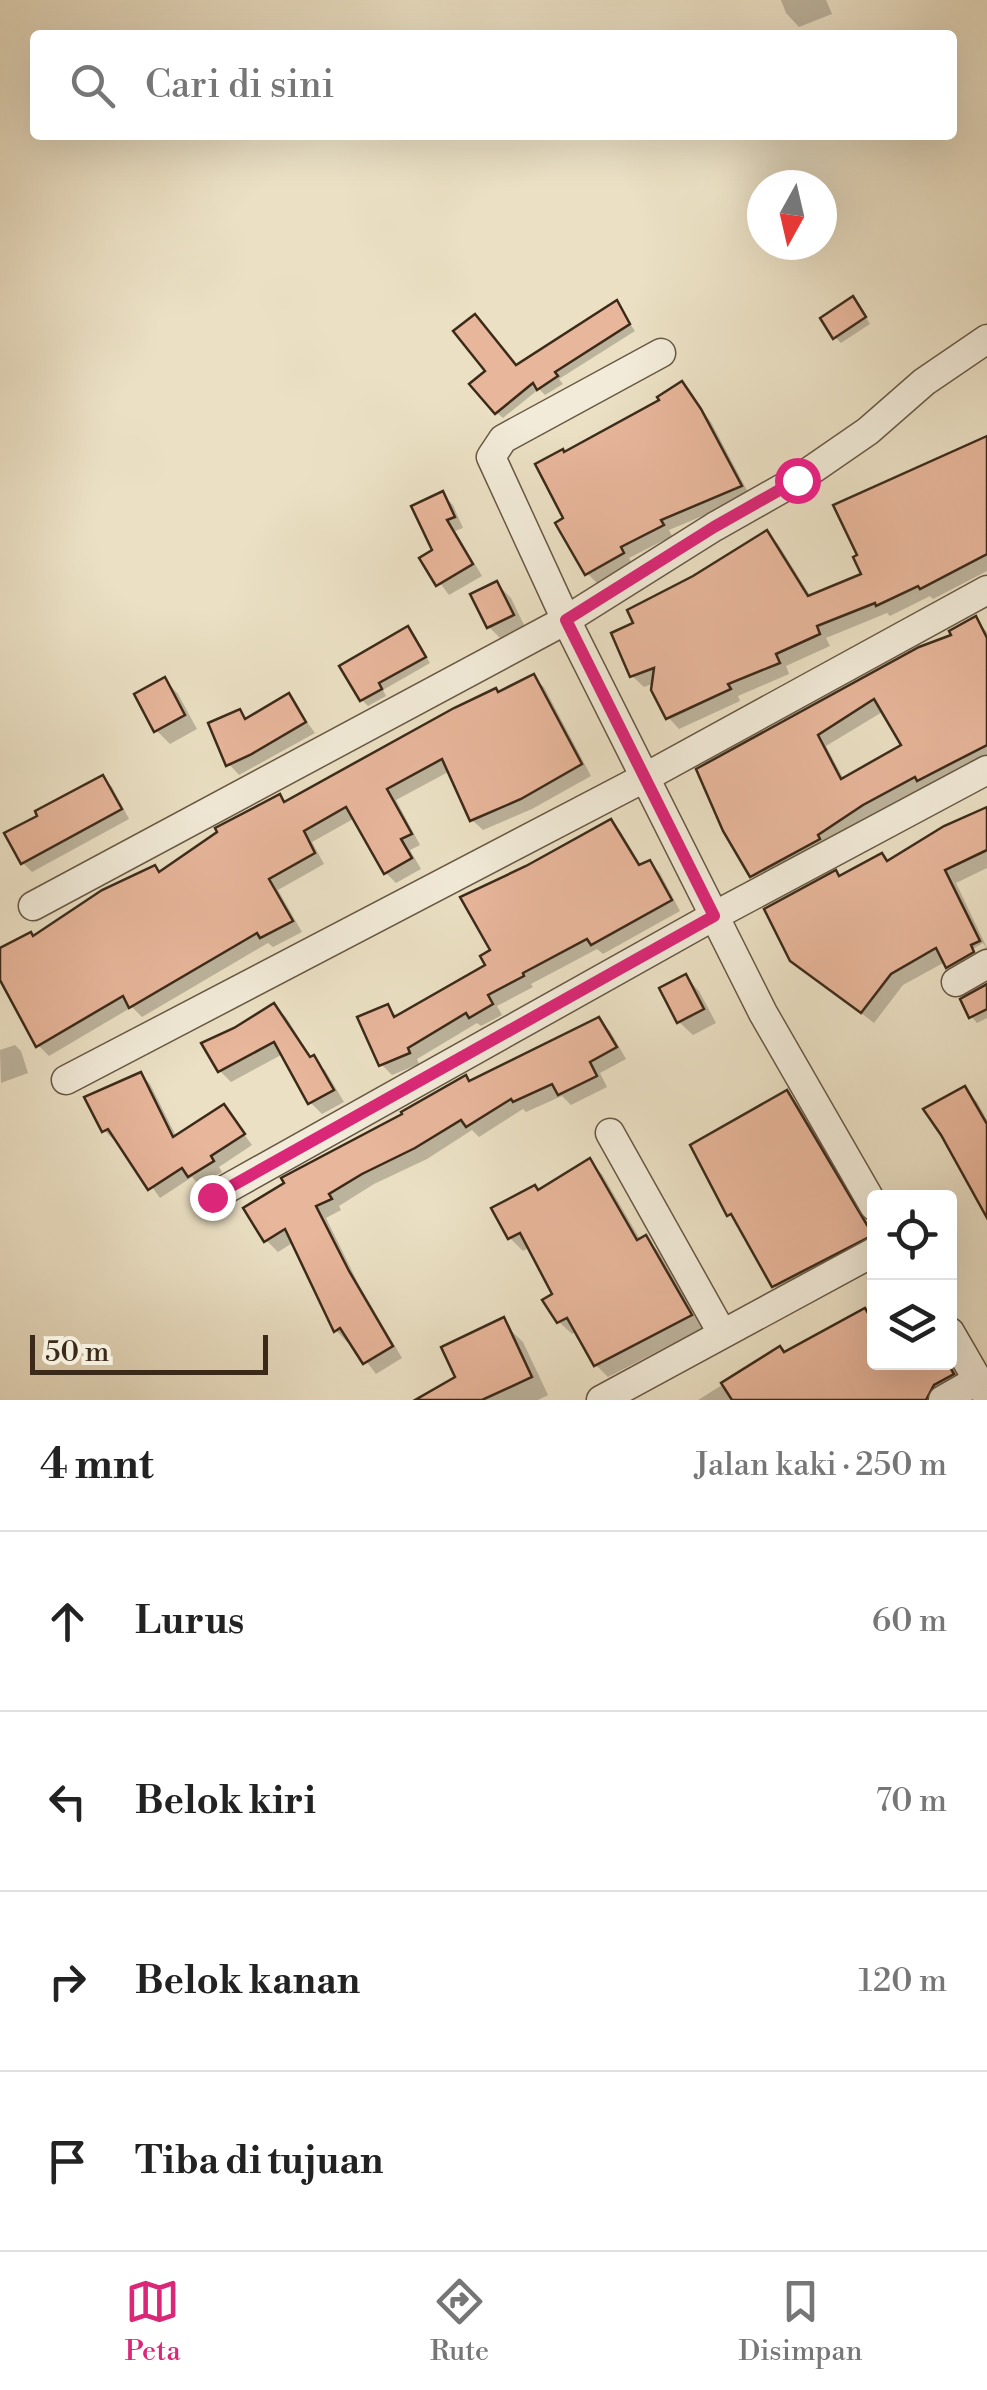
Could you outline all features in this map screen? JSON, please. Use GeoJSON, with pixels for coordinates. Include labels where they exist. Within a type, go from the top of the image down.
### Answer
{"type":"FeatureCollection","features":[{"type":"Feature","properties":{"kind":"street"},"geometry":{"type":"LineString","coordinates":[[34,906],[566,620],[797,480],[868,431],[924,382],[987,340]]}},
{"type":"Feature","properties":{"kind":"street"},"geometry":{"type":"LineString","coordinates":[[660,352],[504,439],[491,457],[566,620],[763,1013],[867,1194]]}},
{"type":"Feature","properties":{"kind":"street"},"geometry":{"type":"LineString","coordinates":[[66,1080],[644,778],[987,590]]}},
{"type":"Feature","properties":{"kind":"street"},"geometry":{"type":"LineString","coordinates":[[212,1197],[714,916],[987,770]]}},
{"type":"Feature","properties":{"kind":"street"},"geometry":{"type":"LineString","coordinates":[[956,982],[987,964]]}},
{"type":"Feature","properties":{"kind":"street"},"geometry":{"type":"LineString","coordinates":[[610,1133],[722,1333]]}},
{"type":"Feature","properties":{"kind":"street"},"geometry":{"type":"LineString","coordinates":[[601,1400],[867,1256]]}},
{"type":"Feature","properties":{"kind":"street"},"geometry":{"type":"LineString","coordinates":[[944,1400],[982,1388],[957,1344]]}},
{"type":"Feature","properties":{"kind":"building"},"geometry":{"type":"Polygon","coordinates":[[[853,296],[866,317],[833,339],[820,318],[853,296]]]}},
{"type":"Feature","properties":{"kind":"building"},"geometry":{"type":"Polygon","coordinates":[[[617,300],[630,324],[555,372],[558,376],[537,390],[533,383],[495,414],[469,384],[485,371],[453,331],[475,314],[516,365],[617,300]]]}},
{"type":"Feature","properties":{"kind":"building"},"geometry":{"type":"Polygon","coordinates":[[[682,381],[742,486],[661,520],[664,525],[621,547],[624,553],[585,575],[555,523],[563,518],[535,464],[659,400],[657,397],[682,381]]]}},
{"type":"Feature","properties":{"kind":"building"},"geometry":{"type":"Polygon","coordinates":[[[987,436],[987,554],[920,589],[918,586],[876,606],[875,603],[817,626],[820,634],[776,654],[780,663],[728,684],[731,689],[666,719],[651,690],[654,668],[630,677],[611,633],[633,623],[627,610],[693,576],[767,530],[808,596],[861,574],[853,557],[857,555],[833,505],[987,436]]]}},
{"type":"Feature","properties":{"kind":"building"},"geometry":{"type":"Polygon","coordinates":[[[443,491],[455,517],[447,520],[473,564],[436,586],[419,558],[432,550],[411,506],[443,491]]]}},
{"type":"Feature","properties":{"kind":"building"},"geometry":{"type":"Polygon","coordinates":[[[497,581],[514,615],[487,628],[470,594],[497,581]]]}},
{"type":"Feature","properties":{"kind":"building"},"geometry":{"type":"Polygon","coordinates":[[[976,616],[987,638],[987,745],[863,805],[818,835],[820,839],[750,877],[723,831],[696,769],[919,647],[951,635],[949,631],[976,616]],[[874,699],[818,735],[841,779],[901,745],[874,699]]]}},
{"type":"Feature","properties":{"kind":"building"},"geometry":{"type":"Polygon","coordinates":[[[408,626],[426,657],[379,683],[382,689],[360,701],[339,666],[408,626]]]}},
{"type":"Feature","properties":{"kind":"building"},"geometry":{"type":"Polygon","coordinates":[[[534,674],[582,764],[521,799],[470,821],[442,759],[387,789],[412,834],[401,839],[412,858],[384,874],[346,807],[304,831],[315,853],[269,879],[293,921],[260,938],[257,933],[129,1008],[123,996],[36,1047],[0,980],[0,948],[31,932],[33,936],[102,890],[155,865],[159,872],[217,832],[215,828],[280,794],[284,802],[454,708],[534,674]]]}},
{"type":"Feature","properties":{"kind":"building"},"geometry":{"type":"Polygon","coordinates":[[[165,677],[185,715],[154,732],[134,694],[165,677]]]}},
{"type":"Feature","properties":{"kind":"building"},"geometry":{"type":"Polygon","coordinates":[[[289,693],[306,722],[226,766],[208,723],[240,709],[245,719],[289,693]]]}},
{"type":"Feature","properties":{"kind":"building"},"geometry":{"type":"Polygon","coordinates":[[[103,775],[122,809],[21,864],[4,833],[37,816],[35,811],[103,775]]]}},
{"type":"Feature","properties":{"kind":"building"},"geometry":{"type":"Polygon","coordinates":[[[987,807],[987,850],[945,870],[980,941],[971,945],[974,952],[946,968],[936,948],[891,974],[861,1013],[790,961],[764,909],[836,870],[839,876],[882,853],[887,861],[944,826],[987,807]]]}},
{"type":"Feature","properties":{"kind":"building"},"geometry":{"type":"Polygon","coordinates":[[[611,819],[639,865],[650,860],[672,900],[591,945],[587,939],[523,973],[524,976],[488,995],[493,1004],[469,1018],[466,1013],[408,1048],[410,1053],[379,1066],[357,1017],[388,1004],[394,1017],[485,965],[480,956],[490,950],[460,897],[611,819]]]}},
{"type":"Feature","properties":{"kind":"building"},"geometry":{"type":"Polygon","coordinates":[[[686,974],[704,1009],[677,1023],[659,988],[686,974]]]}},
{"type":"Feature","properties":{"kind":"building"},"geometry":{"type":"Polygon","coordinates":[[[987,984],[987,1009],[969,1018],[960,999],[987,984]]]}},
{"type":"Feature","properties":{"kind":"building"},"geometry":{"type":"Polygon","coordinates":[[[274,1003],[310,1057],[314,1055],[334,1090],[308,1104],[274,1042],[218,1072],[201,1043],[274,1003]]]}},
{"type":"Feature","properties":{"kind":"building"},"geometry":{"type":"Polygon","coordinates":[[[599,1017],[617,1047],[590,1062],[597,1076],[558,1095],[552,1084],[513,1102],[511,1099],[466,1127],[461,1120],[362,1174],[329,1194],[332,1199],[316,1206],[393,1346],[363,1364],[340,1328],[334,1332],[285,1229],[264,1242],[243,1208],[284,1183],[281,1178],[466,1075],[469,1081],[599,1017]]]}},
{"type":"Feature","properties":{"kind":"building"},"geometry":{"type":"Polygon","coordinates":[[[141,1072],[173,1137],[224,1104],[245,1134],[188,1177],[182,1168],[148,1190],[108,1129],[102,1132],[84,1097],[141,1072]]]}},
{"type":"Feature","properties":{"kind":"building"},"geometry":{"type":"Polygon","coordinates":[[[965,1086],[987,1124],[987,1218],[923,1109],[965,1086]]]}},
{"type":"Feature","properties":{"kind":"building"},"geometry":{"type":"Polygon","coordinates":[[[787,1090],[867,1225],[867,1238],[772,1287],[731,1214],[727,1216],[690,1145],[787,1090]]]}},
{"type":"Feature","properties":{"kind":"building"},"geometry":{"type":"Polygon","coordinates":[[[590,1158],[637,1240],[646,1235],[692,1315],[594,1366],[567,1318],[557,1323],[542,1300],[552,1294],[520,1233],[508,1239],[491,1208],[535,1185],[538,1190],[590,1158]]]}},
{"type":"Feature","properties":{"kind":"building"},"geometry":{"type":"Polygon","coordinates":[[[865,1308],[867,1370],[952,1370],[954,1374],[934,1385],[926,1400],[732,1400],[721,1383],[780,1346],[784,1352],[865,1308]]]}},
{"type":"Feature","properties":{"kind":"building"},"geometry":{"type":"Polygon","coordinates":[[[504,1317],[532,1377],[482,1400],[415,1400],[455,1377],[441,1347],[504,1317]]]}},
{"type":"Feature","properties":{"kind":"route"},"geometry":{"type":"LineString","coordinates":[[212,1197],[714,916],[566,620],[797,480]]}}]}
